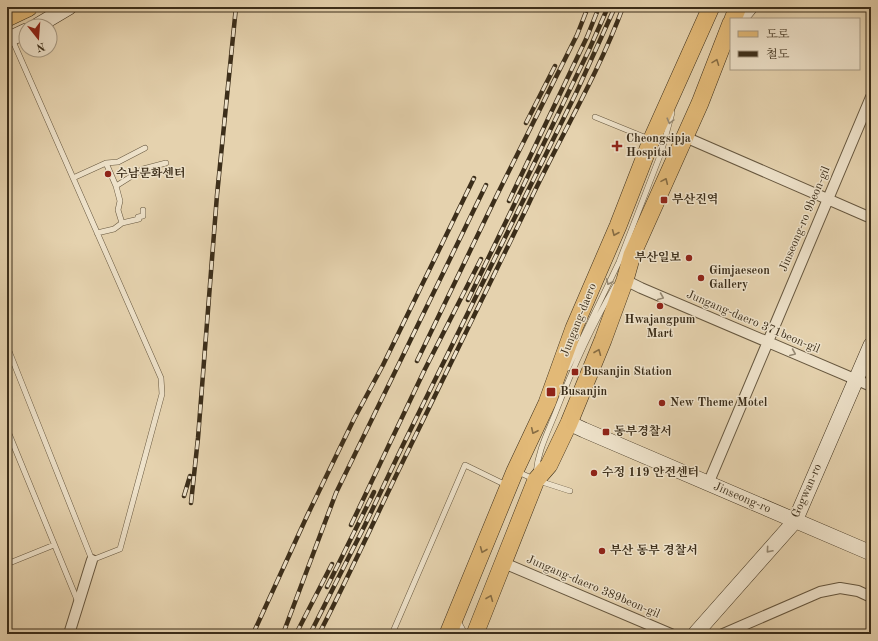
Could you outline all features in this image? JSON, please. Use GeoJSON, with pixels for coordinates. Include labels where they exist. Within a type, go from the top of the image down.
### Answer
{"type":"FeatureCollection","features":[{"type":"Feature","properties":{"kind":"highway"},"geometry":{"type":"LineString","coordinates":[[7,17],[28,7]]}},
{"type":"Feature","properties":{"kind":"main road"},"geometry":{"type":"LineString","coordinates":[[50,18],[68,7]]}},
{"type":"Feature","properties":{"kind":"main road","name":"Jungang-daero"},"geometry":{"type":"LineString","coordinates":[[453,626],[512,478],[547,403],[574,328],[618,226],[651,140],[711,7]]}},
{"type":"Feature","properties":{"kind":"main road"},"geometry":{"type":"LineString","coordinates":[[733,18],[738,7]]}},
{"type":"Feature","properties":{"kind":"main road"},"geometry":{"type":"LineString","coordinates":[[741,18],[750,7]]}},
{"type":"Feature","properties":{"kind":"main road"},"geometry":{"type":"LineString","coordinates":[[476,634],[536,480],[549,466],[569,423],[603,340],[625,280],[632,255],[700,103],[729,29]]}},
{"type":"Feature","properties":{"kind":"main road","name":"Gogwan-ro"},"geometry":{"type":"LineString","coordinates":[[695,634],[795,521],[871,345]]}},
{"type":"Feature","properties":{"kind":"main road","name":"Jinseong-ro"},"geometry":{"type":"LineString","coordinates":[[569,423],[871,553]]}},
{"type":"Feature","properties":{"kind":"street","name":"Jinseong-ro 9beon-gil"},"geometry":{"type":"LineString","coordinates":[[708,484],[871,97]]}},
{"type":"Feature","properties":{"kind":"street"},"geometry":{"type":"LineString","coordinates":[[685,137],[871,218]]}},
{"type":"Feature","properties":{"kind":"street","name":"Jungang-daero 371beon-gil"},"geometry":{"type":"LineString","coordinates":[[625,280],[871,386]]}},
{"type":"Feature","properties":{"kind":"street"},"geometry":{"type":"LineString","coordinates":[[69,634],[92,560]]}},
{"type":"Feature","properties":{"kind":"street","name":"Jungang-daero 389beon-gil"},"geometry":{"type":"LineString","coordinates":[[504,563],[671,634]]}},
{"type":"Feature","properties":{"kind":"street"},"geometry":{"type":"LineString","coordinates":[[723,634],[820,592],[840,588],[871,597]]}},
{"type":"Feature","properties":{"kind":"lane"},"geometry":{"type":"LineString","coordinates":[[7,346],[92,560],[120,549],[162,394],[161,378],[73,178],[9,39]]}},
{"type":"Feature","properties":{"kind":"lane"},"geometry":{"type":"LineString","coordinates":[[547,403],[568,369],[619,262],[661,153],[683,70]]}},
{"type":"Feature","properties":{"kind":"lane"},"geometry":{"type":"LineString","coordinates":[[595,117],[651,140]]}},
{"type":"Feature","properties":{"kind":"lane"},"geometry":{"type":"LineString","coordinates":[[73,178],[106,163],[118,162],[145,148]]}},
{"type":"Feature","properties":{"kind":"lane"},"geometry":{"type":"LineString","coordinates":[[106,163],[116,186],[120,201],[118,210],[122,223]]}},
{"type":"Feature","properties":{"kind":"lane"},"geometry":{"type":"LineString","coordinates":[[116,186],[143,169],[166,163]]}},
{"type":"Feature","properties":{"kind":"lane"},"geometry":{"type":"LineString","coordinates":[[97,233],[114,229],[122,223],[136,221],[139,219],[138,217],[143,216],[143,210]]}},
{"type":"Feature","properties":{"kind":"lane"},"geometry":{"type":"LineString","coordinates":[[536,480],[537,458],[589,333],[632,255]]}},
{"type":"Feature","properties":{"kind":"lane"},"geometry":{"type":"LineString","coordinates":[[7,429],[78,603]]}},
{"type":"Feature","properties":{"kind":"lane"},"geometry":{"type":"LineString","coordinates":[[392,634],[465,465],[512,478],[536,480],[570,491]]}},
{"type":"Feature","properties":{"kind":"lane"},"geometry":{"type":"LineString","coordinates":[[7,564],[54,545]]}},
{"type":"Feature","properties":{"kind":"lane"},"geometry":{"type":"LineString","coordinates":[[453,626],[465,634]]}},
{"type":"Feature","properties":{"kind":"railway"},"geometry":{"type":"LineString","coordinates":[[191,503],[198,438],[217,195],[236,7]]}},
{"type":"Feature","properties":{"kind":"railway"},"geometry":{"type":"LineString","coordinates":[[417,361],[497,195],[577,35],[588,7]]}},
{"type":"Feature","properties":{"kind":"railway"},"geometry":{"type":"LineString","coordinates":[[509,201],[587,37],[599,7]]}},
{"type":"Feature","properties":{"kind":"railway"},"geometry":{"type":"LineString","coordinates":[[468,300],[589,50],[608,7]]}},
{"type":"Feature","properties":{"kind":"railway"},"geometry":{"type":"LineString","coordinates":[[310,634],[365,525],[577,91],[615,7]]}},
{"type":"Feature","properties":{"kind":"railway"},"geometry":{"type":"LineString","coordinates":[[319,634],[541,178],[602,57],[623,7]]}},
{"type":"Feature","properties":{"kind":"railway"},"geometry":{"type":"LineString","coordinates":[[526,123],[555,66]]}},
{"type":"Feature","properties":{"kind":"railway"},"geometry":{"type":"LineString","coordinates":[[253,634],[307,516],[354,419],[383,365],[474,178]]}},
{"type":"Feature","properties":{"kind":"railway"},"geometry":{"type":"LineString","coordinates":[[283,634],[336,493],[486,185]]}},
{"type":"Feature","properties":{"kind":"railway"},"geometry":{"type":"LineString","coordinates":[[351,525],[425,369],[481,259]]}},
{"type":"Feature","properties":{"kind":"railway"},"geometry":{"type":"LineString","coordinates":[[184,496],[190,476]]}},
{"type":"Feature","properties":{"kind":"railway"},"geometry":{"type":"LineString","coordinates":[[327,587],[374,492]]}},
{"type":"Feature","properties":{"kind":"railway"},"geometry":{"type":"LineString","coordinates":[[296,634],[332,564]]}},
{"type":"Feature","properties":{"kind":"place","name":"Cheongsipja Hospital"},"geometry":{"type":"Point","coordinates":[617,146]}},
{"type":"Feature","properties":{"kind":"place","name":"수남문화센터"},"geometry":{"type":"Point","coordinates":[108,174]}},
{"type":"Feature","properties":{"kind":"place","name":"부산진역"},"geometry":{"type":"Point","coordinates":[664,200]}},
{"type":"Feature","properties":{"kind":"place","name":"부산일보"},"geometry":{"type":"Point","coordinates":[689,258]}},
{"type":"Feature","properties":{"kind":"place","name":"Gimjaeseon Gallery"},"geometry":{"type":"Point","coordinates":[701,278]}},
{"type":"Feature","properties":{"kind":"place","name":"Hwajangpum Mart"},"geometry":{"type":"Point","coordinates":[660,306]}},
{"type":"Feature","properties":{"kind":"place","name":"Busanjin Station"},"geometry":{"type":"Point","coordinates":[575,372]}},
{"type":"Feature","properties":{"kind":"place","name":"Busanjin"},"geometry":{"type":"Point","coordinates":[551,392]}},
{"type":"Feature","properties":{"kind":"place","name":"New Theme Motel"},"geometry":{"type":"Point","coordinates":[662,403]}},
{"type":"Feature","properties":{"kind":"place","name":"동부경찰서"},"geometry":{"type":"Point","coordinates":[606,432]}},
{"type":"Feature","properties":{"kind":"place","name":"수정 119 안전센터"},"geometry":{"type":"Point","coordinates":[594,473]}},
{"type":"Feature","properties":{"kind":"place","name":"부산 동부 경찰서"},"geometry":{"type":"Point","coordinates":[602,551]}}]}
